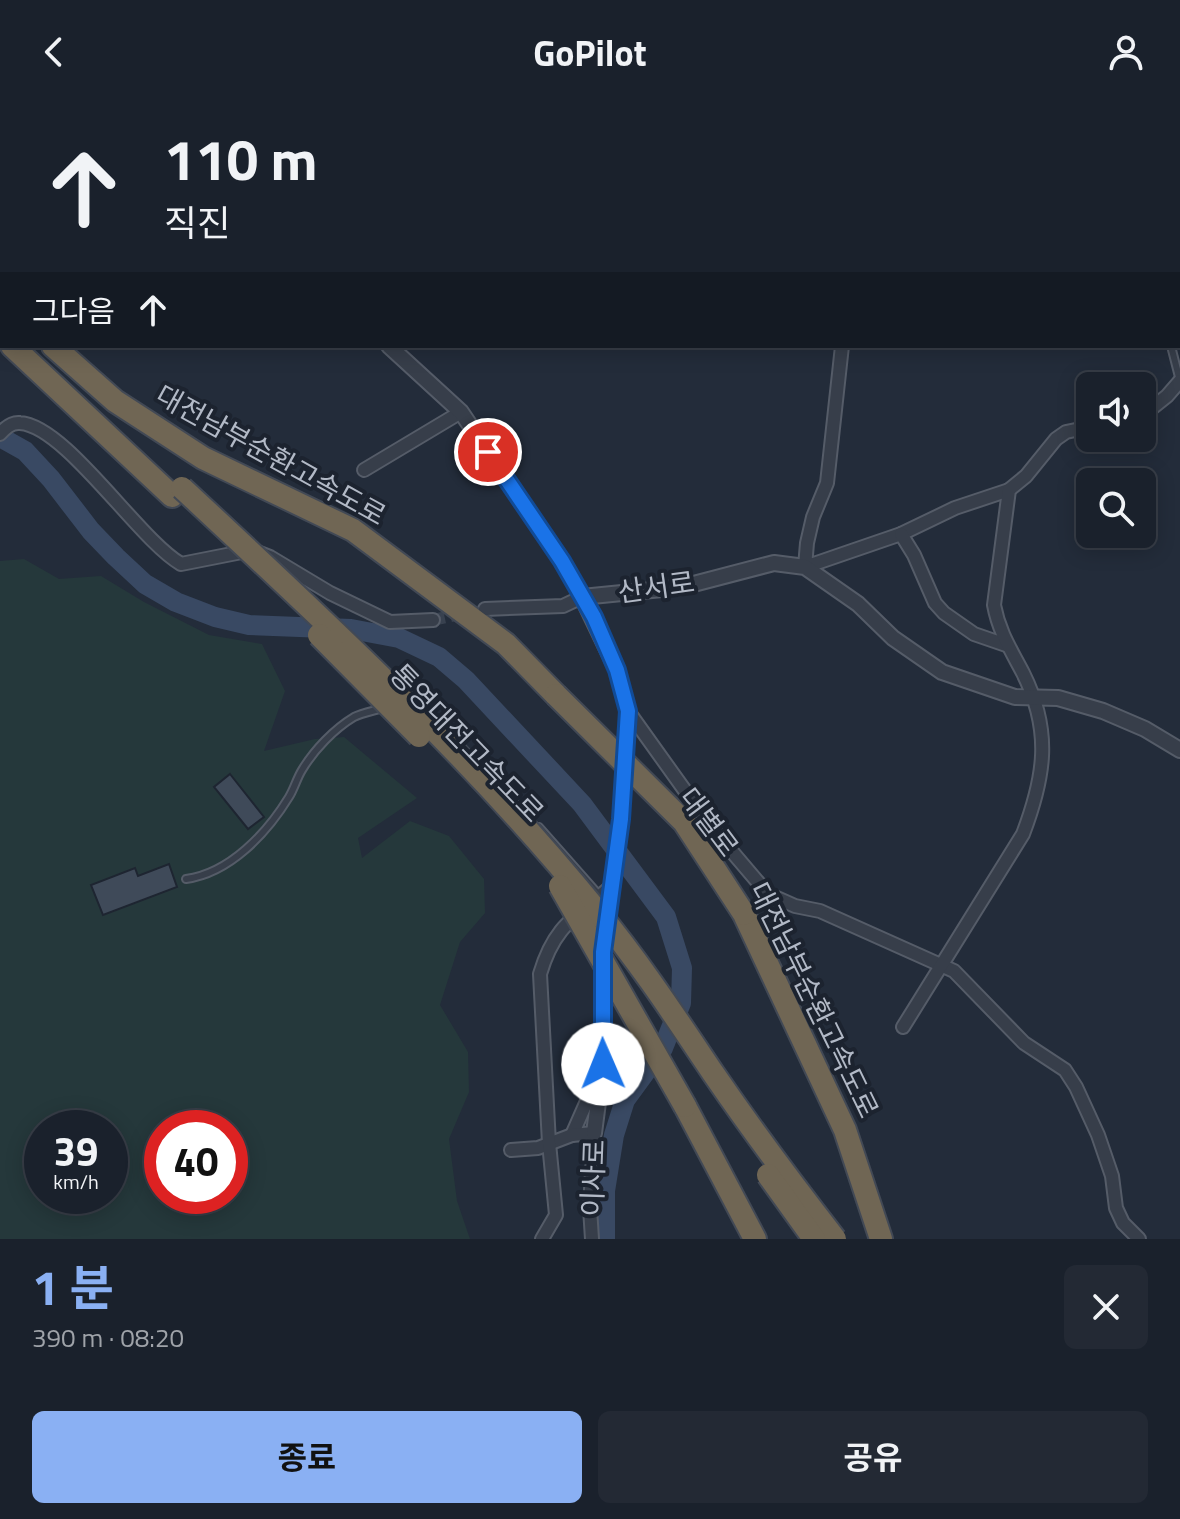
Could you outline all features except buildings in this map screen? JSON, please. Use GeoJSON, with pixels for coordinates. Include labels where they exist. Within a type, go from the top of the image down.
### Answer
{"type":"FeatureCollection","features":[{"type":"Feature","properties":{"kind":"highway","name":"통영대전고속도로"},"geometry":{"type":"LineString","coordinates":[[14,348],[363,656],[520,819],[659,990],[748,1122],[835,1239]]}},
{"type":"Feature","properties":{"kind":"highway","name":"통영대전고속도로"},"geometry":{"type":"LineString","coordinates":[[39,348],[509,828],[590,919],[649,998],[701,1082],[814,1239]]}},
{"type":"Feature","properties":{"kind":"highway","name":"대전남부순환고속도로"},"geometry":{"type":"LineString","coordinates":[[55,348],[115,401],[203,458],[353,530],[506,644],[684,822],[744,914],[845,1130],[881,1239]]}},
{"type":"Feature","properties":{"kind":"highway"},"geometry":{"type":"LineString","coordinates":[[560,886],[685,1106],[755,1239]]}},
{"type":"Feature","properties":{"kind":"street","name":"산서로"},"geometry":{"type":"LineString","coordinates":[[391,348],[461,412],[562,561],[582,597],[682,587],[774,563],[805,567],[901,534],[955,508],[1009,490]]}},
{"type":"Feature","properties":{"kind":"street"},"geometry":{"type":"LineString","coordinates":[[842,348],[827,483],[813,517],[805,567],[858,604],[893,638],[942,672],[994,692],[1034,699],[1058,698],[1103,711],[1145,729],[1180,750]]}},
{"type":"Feature","properties":{"kind":"street"},"geometry":{"type":"LineString","coordinates":[[1156,405],[1180,381]]}},
{"type":"Feature","properties":{"kind":"street"},"geometry":{"type":"LineString","coordinates":[[364,470],[461,412]]}},
{"type":"Feature","properties":{"kind":"street"},"geometry":{"type":"LineString","coordinates":[[3,431],[17,422],[52,437],[168,556],[181,564],[252,550],[390,622],[433,620]]}},
{"type":"Feature","properties":{"kind":"street"},"geometry":{"type":"LineString","coordinates":[[903,1027],[1023,834],[1034,805],[1044,753],[1042,731],[1034,699],[997,624],[994,605],[1009,490],[1026,476],[1056,439],[1076,430]]}},
{"type":"Feature","properties":{"kind":"street"},"geometry":{"type":"LineString","coordinates":[[901,534],[935,603],[944,613],[974,634],[1006,645]]}},
{"type":"Feature","properties":{"kind":"street"},"geometry":{"type":"LineString","coordinates":[[485,609],[563,606],[582,597],[617,670],[628,711]]}},
{"type":"Feature","properties":{"kind":"street","name":"이사로"},"geometry":{"type":"LineString","coordinates":[[592,1239],[590,1208],[594,1133],[603,1064],[603,952],[619,835],[628,711]]}},
{"type":"Feature","properties":{"kind":"street","name":"대별로"},"geometry":{"type":"LineString","coordinates":[[628,711],[711,827],[768,894],[795,906],[820,911],[954,971],[1024,1043],[1065,1070],[1098,1135],[1112,1176],[1116,1208],[1123,1223],[1139,1239]]}},
{"type":"Feature","properties":{"kind":"street"},"geometry":{"type":"LineString","coordinates":[[542,1239],[556,1215],[540,974],[548,947],[558,931],[614,881]]}},
{"type":"Feature","properties":{"kind":"street"},"geometry":{"type":"LineString","coordinates":[[572,1135],[603,1064]]}},
{"type":"Feature","properties":{"kind":"street"},"geometry":{"type":"LineString","coordinates":[[511,1150],[538,1148],[572,1135],[594,1133]]}},
{"type":"Feature","properties":{"kind":"lane"},"geometry":{"type":"LineString","coordinates":[[1172,348],[1180,381]]}},
{"type":"Feature","properties":{"kind":"lane"},"geometry":{"type":"LineString","coordinates":[[186,879],[200,877],[255,842],[289,797],[302,770],[331,735],[354,717],[411,699],[477,762]]}},
{"type":"Feature","properties":{"kind":"lane"},"geometry":{"type":"LineString","coordinates":[[528,815],[600,896]]}},
{"type":"Feature","properties":{"kind":"shaded area"},"geometry":{"type":"Polygon","coordinates":[[[24,559],[59,579],[101,576],[209,635],[262,644],[285,691],[264,751],[315,739],[344,737],[417,798],[358,838],[362,858],[410,821],[449,836],[484,879],[485,913],[460,942],[440,1005],[468,1052],[469,1092],[449,1139],[457,1201],[470,1239],[0,1239],[0,561],[24,559]]]}},
{"type":"Feature","properties":{"kind":"waterway"},"geometry":{"type":"LineString","coordinates":[[0,437],[25,451],[116,557],[145,584],[176,602],[215,617],[249,625],[351,629],[399,638],[439,657],[466,680],[582,804],[666,917],[682,968],[681,1003],[663,1048],[625,1100],[614,1135],[605,1191],[605,1239]]}},
{"type":"Feature","properties":{"kind":"tunnel"},"geometry":{"type":"LineString","coordinates":[[433,620],[465,613]]}},
{"type":"Feature","properties":{"kind":"route"},"geometry":{"type":"LineString","coordinates":[[488,452],[562,561],[594,617],[617,670],[628,711],[621,819],[603,952],[603,1064]]}}]}
